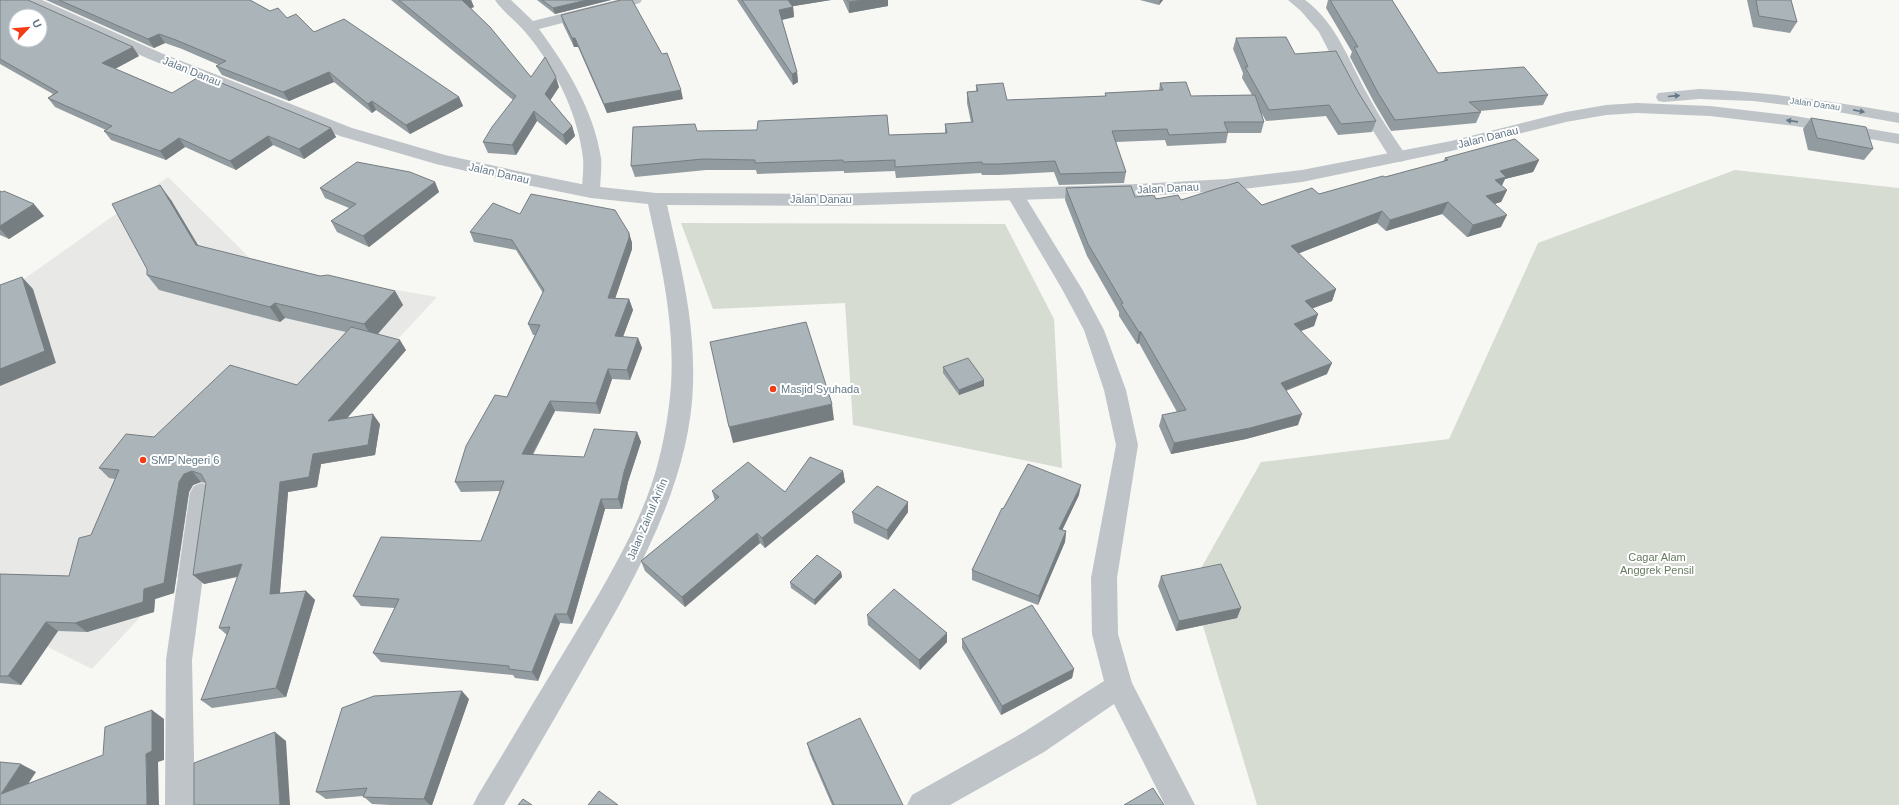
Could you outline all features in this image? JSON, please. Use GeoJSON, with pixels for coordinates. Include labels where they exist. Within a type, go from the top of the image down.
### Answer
{"type":"FeatureCollection","features":[{"type":"Feature","properties":{"kind":"street","name":"Jalan Danau"},"geometry":{"type":"LineString","coordinates":[[30,0],[76,22],[155,56],[346,132],[442,160],[591,192],[656,199],[836,200],[1227,185],[1302,176],[1451,146],[1566,117],[1606,110],[1637,108],[1710,111],[1795,121],[1899,139]]}},
{"type":"Feature","properties":{"kind":"street"},"geometry":{"type":"LineString","coordinates":[[530,27],[635,0]]}},
{"type":"Feature","properties":{"kind":"street"},"geometry":{"type":"LineString","coordinates":[[1295,0],[1312,13],[1330,38],[1362,101],[1398,157]]}},
{"type":"Feature","properties":{"kind":"street"},"geometry":{"type":"LineString","coordinates":[[511,2],[550,54],[565,82],[582,121],[592,159],[591,192]]}},
{"type":"Feature","properties":{"kind":"street","name":"Jalan Danau"},"geometry":{"type":"LineString","coordinates":[[1637,108],[1663,97],[1703,94],[1827,105],[1899,118]]}},
{"type":"Feature","properties":{"kind":"street"},"geometry":{"type":"LineString","coordinates":[[1015,194],[1094,330],[1115,390],[1127,445],[1104,578],[1104,634],[1119,686],[1180,805]]}},
{"type":"Feature","properties":{"kind":"street","name":"Jalan Zainul Arifin"},"geometry":{"type":"LineString","coordinates":[[488,805],[600,616],[636,550],[663,486],[675,436],[682,386],[682,339],[676,286],[656,199]]}},
{"type":"Feature","properties":{"kind":"street"},"geometry":{"type":"LineString","coordinates":[[180,805],[180,660],[202,493]]}},
{"type":"Feature","properties":{"kind":"street"},"geometry":{"type":"LineString","coordinates":[[922,805],[1034,742],[1119,686]]}},
{"type":"Feature","properties":{"kind":"shaded area","name":"SMP Negeri 6"},"geometry":{"type":"Polygon","coordinates":[[[168,177],[258,266],[437,297],[92,669],[0,623],[0,296],[168,177]]]}},
{"type":"Feature","properties":{"kind":"green space","name":"Cagar Alam Anggrek Pensil"},"geometry":{"type":"Polygon","coordinates":[[[1735,170],[1899,188],[1899,805],[1257,805],[1191,586],[1261,462],[1449,439],[1538,243],[1735,170]]]}},
{"type":"Feature","properties":{"kind":"green space"},"geometry":{"type":"Polygon","coordinates":[[[681,223],[1005,224],[1054,319],[1062,468],[853,425],[845,303],[713,309],[681,223]]]}},
{"type":"Feature","properties":{"kind":"building"},"geometry":{"type":"Polygon","coordinates":[[[0,0],[28,0],[46,8],[8,8],[8,48],[48,48],[48,9],[133,47],[102,63],[172,93],[202,75],[331,128],[299,149],[268,136],[230,161],[179,138],[160,151],[104,131],[112,126],[48,98],[58,92],[0,59],[0,0]]]}},
{"type":"Feature","properties":{"kind":"building"},"geometry":{"type":"Polygon","coordinates":[[[59,0],[250,0],[270,11],[278,8],[287,18],[296,14],[314,32],[344,19],[459,97],[406,125],[372,101],[368,104],[329,72],[283,92],[216,66],[226,61],[176,40],[159,34],[148,39],[59,0]]]}},
{"type":"Feature","properties":{"kind":"building"},"geometry":{"type":"Polygon","coordinates":[[[399,0],[462,0],[490,27],[531,77],[545,57],[556,77],[545,94],[572,126],[563,135],[534,111],[512,145],[483,142],[492,127],[516,96],[399,0]]]}},
{"type":"Feature","properties":{"kind":"building"},"geometry":{"type":"Polygon","coordinates":[[[542,0],[587,0],[553,8],[542,0]]]}},
{"type":"Feature","properties":{"kind":"building"},"geometry":{"type":"Polygon","coordinates":[[[621,0],[632,0],[662,54],[667,53],[681,90],[604,104],[575,38],[572,38],[561,15],[621,0]]]}},
{"type":"Feature","properties":{"kind":"building"},"geometry":{"type":"Polygon","coordinates":[[[742,0],[788,0],[793,7],[779,10],[797,72],[792,74],[742,0]]]}},
{"type":"Feature","properties":{"kind":"building"},"geometry":{"type":"Polygon","coordinates":[[[847,0],[863,0],[849,2],[847,0]]]}},
{"type":"Feature","properties":{"kind":"building"},"geometry":{"type":"Polygon","coordinates":[[[1330,0],[1392,0],[1438,73],[1524,67],[1548,95],[1469,102],[1481,112],[1395,120],[1378,93],[1354,47],[1358,47],[1330,0]]]}},
{"type":"Feature","properties":{"kind":"building"},"geometry":{"type":"Polygon","coordinates":[[[1756,0],[1791,0],[1797,22],[1759,16],[1756,0]]]}},
{"type":"Feature","properties":{"kind":"building"},"geometry":{"type":"Polygon","coordinates":[[[1286,37],[1295,54],[1336,51],[1358,92],[1376,121],[1341,124],[1329,105],[1269,110],[1245,67],[1248,67],[1236,38],[1286,37]]]}},
{"type":"Feature","properties":{"kind":"building"},"geometry":{"type":"Polygon","coordinates":[[[1186,82],[1191,96],[1255,95],[1264,122],[1224,122],[1228,132],[1169,135],[1167,129],[1112,131],[1126,172],[1060,174],[1055,161],[999,164],[982,164],[982,162],[895,167],[895,160],[755,163],[755,160],[703,159],[631,166],[633,127],[695,124],[697,131],[757,130],[758,121],[887,115],[889,135],[947,133],[945,124],[973,122],[967,92],[978,91],[976,85],[1003,83],[1007,100],[1106,96],[1105,93],[1163,90],[1160,83],[1186,82]]]}},
{"type":"Feature","properties":{"kind":"building"},"geometry":{"type":"Polygon","coordinates":[[[1811,118],[1866,127],[1873,149],[1817,138],[1811,118]]]}},
{"type":"Feature","properties":{"kind":"building"},"geometry":{"type":"Polygon","coordinates":[[[1515,139],[1539,160],[1500,171],[1506,177],[1495,180],[1507,190],[1486,196],[1507,215],[1473,225],[1448,202],[1390,220],[1382,211],[1291,246],[1336,289],[1305,301],[1318,314],[1294,324],[1332,363],[1281,383],[1302,414],[1250,428],[1174,443],[1162,415],[1186,410],[1141,332],[1139,332],[1121,304],[1123,303],[1088,244],[1066,188],[1131,186],[1135,197],[1154,195],[1156,199],[1178,195],[1181,200],[1238,182],[1262,205],[1312,188],[1319,194],[1383,176],[1385,177],[1448,160],[1445,158],[1515,139]]]}},
{"type":"Feature","properties":{"kind":"building"},"geometry":{"type":"Polygon","coordinates":[[[357,162],[410,172],[435,182],[363,236],[331,221],[356,204],[320,188],[357,162]]]}},
{"type":"Feature","properties":{"kind":"building"},"geometry":{"type":"Polygon","coordinates":[[[160,185],[196,245],[320,276],[328,275],[395,291],[364,324],[275,303],[270,307],[147,275],[147,269],[112,204],[160,185]]]}},
{"type":"Feature","properties":{"kind":"building"},"geometry":{"type":"Polygon","coordinates":[[[0,191],[4,191],[34,204],[0,226],[0,191]]]}},
{"type":"Feature","properties":{"kind":"building"},"geometry":{"type":"Polygon","coordinates":[[[531,194],[615,210],[629,233],[629,238],[608,298],[629,299],[615,336],[638,338],[627,370],[608,369],[596,403],[550,401],[522,454],[584,457],[594,429],[637,432],[624,472],[618,499],[601,499],[567,614],[555,614],[532,672],[509,669],[509,666],[373,653],[399,599],[353,596],[381,537],[481,541],[504,481],[455,482],[466,446],[495,395],[507,397],[540,325],[528,324],[544,290],[512,240],[470,232],[493,203],[520,214],[531,194]]]}},
{"type":"Feature","properties":{"kind":"building"},"geometry":{"type":"Polygon","coordinates":[[[22,277],[45,351],[0,369],[0,285],[22,277]]]}},
{"type":"Feature","properties":{"kind":"building","name":"Masjid Syuhada"},"geometry":{"type":"Polygon","coordinates":[[[806,322],[832,404],[729,427],[710,342],[806,322]]]}},
{"type":"Feature","properties":{"kind":"building"},"geometry":{"type":"Polygon","coordinates":[[[351,327],[400,340],[328,421],[373,414],[368,445],[313,454],[309,477],[280,482],[270,594],[306,591],[276,688],[201,700],[230,627],[219,628],[242,564],[193,575],[206,483],[201,474],[192,471],[184,474],[179,482],[164,583],[144,589],[143,602],[75,623],[46,622],[8,676],[0,676],[0,574],[69,576],[79,538],[91,535],[119,470],[99,468],[126,434],[154,437],[230,365],[297,385],[351,327]]]}},
{"type":"Feature","properties":{"kind":"building"},"geometry":{"type":"Polygon","coordinates":[[[968,358],[984,380],[959,390],[943,367],[968,358]]]}},
{"type":"Feature","properties":{"kind":"building"},"geometry":{"type":"Polygon","coordinates":[[[810,457],[843,471],[762,538],[757,533],[682,597],[641,561],[719,497],[712,491],[748,462],[785,492],[810,457]]]}},
{"type":"Feature","properties":{"kind":"building"},"geometry":{"type":"Polygon","coordinates":[[[1028,464],[1081,485],[1059,529],[1066,531],[1039,596],[972,570],[1002,508],[1003,509],[1028,464]]]}},
{"type":"Feature","properties":{"kind":"building"},"geometry":{"type":"Polygon","coordinates":[[[877,486],[908,502],[887,530],[852,512],[877,486]]]}},
{"type":"Feature","properties":{"kind":"building"},"geometry":{"type":"Polygon","coordinates":[[[817,555],[841,572],[814,600],[790,582],[817,555]]]}},
{"type":"Feature","properties":{"kind":"building"},"geometry":{"type":"Polygon","coordinates":[[[1221,564],[1241,608],[1179,621],[1161,576],[1221,564]]]}},
{"type":"Feature","properties":{"kind":"building"},"geometry":{"type":"Polygon","coordinates":[[[894,589],[947,633],[919,660],[867,615],[894,589]]]}},
{"type":"Feature","properties":{"kind":"building"},"geometry":{"type":"Polygon","coordinates":[[[1032,605],[1074,669],[1002,706],[962,639],[1032,605]]]}},
{"type":"Feature","properties":{"kind":"building"},"geometry":{"type":"Polygon","coordinates":[[[462,691],[424,799],[363,797],[367,788],[316,792],[342,708],[374,696],[462,691]]]}},
{"type":"Feature","properties":{"kind":"building"},"geometry":{"type":"Polygon","coordinates":[[[152,710],[152,751],[146,754],[147,805],[0,805],[0,762],[21,764],[1,794],[103,755],[105,727],[152,710]]]}},
{"type":"Feature","properties":{"kind":"building"},"geometry":{"type":"Polygon","coordinates":[[[860,718],[903,805],[834,805],[807,743],[860,718]]]}},
{"type":"Feature","properties":{"kind":"building"},"geometry":{"type":"Polygon","coordinates":[[[275,732],[280,805],[194,805],[194,763],[275,732]]]}},
{"type":"Feature","properties":{"kind":"building"},"geometry":{"type":"Polygon","coordinates":[[[1153,788],[1164,805],[1124,805],[1153,788]]]}},
{"type":"Feature","properties":{"kind":"building"},"geometry":{"type":"Polygon","coordinates":[[[599,791],[618,805],[588,805],[599,791]]]}},
{"type":"Feature","properties":{"kind":"building"},"geometry":{"type":"Polygon","coordinates":[[[523,799],[532,805],[518,805],[523,799]]]}},
{"type":"Feature","properties":{"kind":"place","name":"Masjid Syuhada"},"geometry":{"type":"Point","coordinates":[773,389]}},
{"type":"Feature","properties":{"kind":"place","name":"SMP Negeri 6"},"geometry":{"type":"Point","coordinates":[143,460]}}]}
